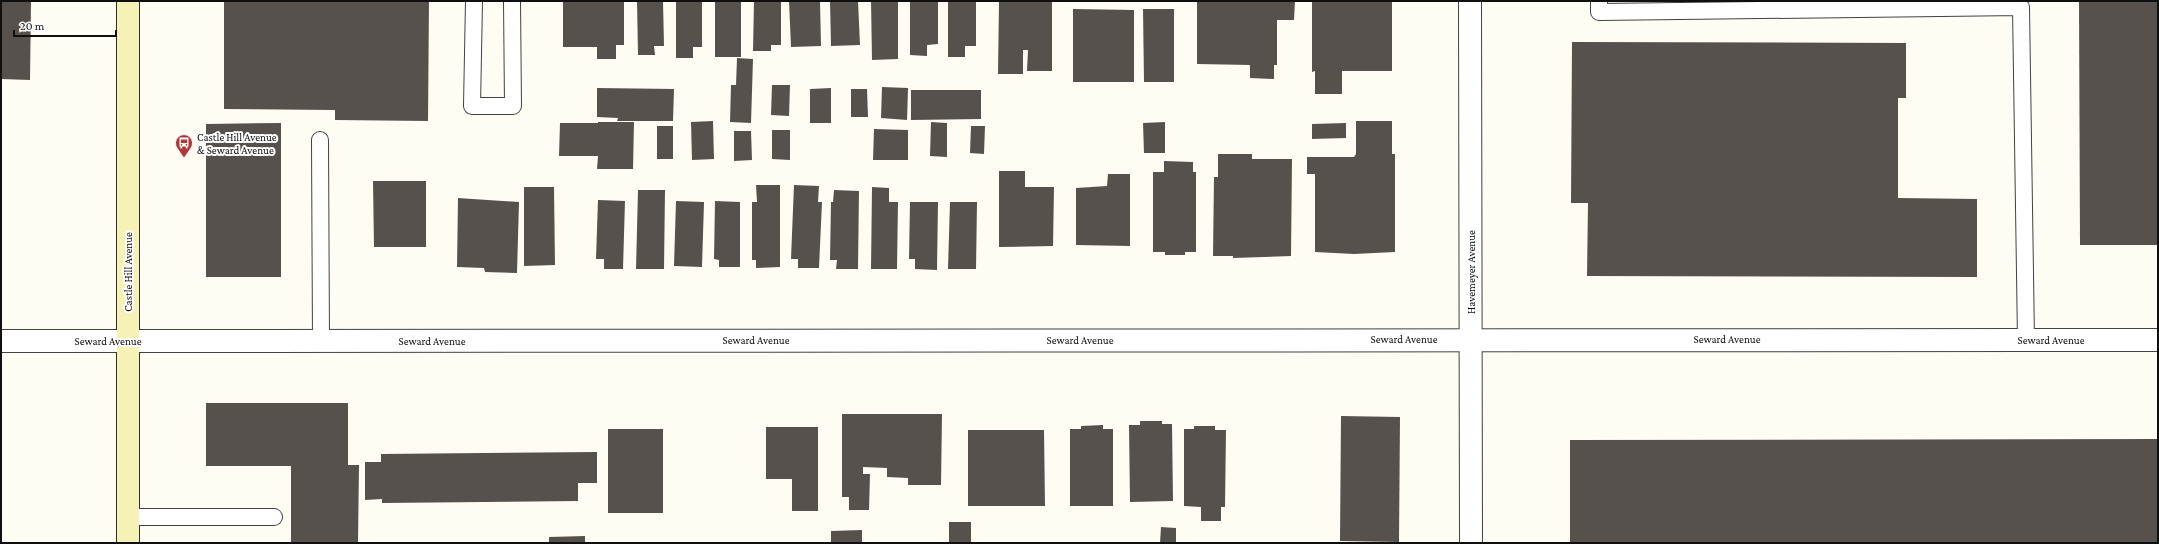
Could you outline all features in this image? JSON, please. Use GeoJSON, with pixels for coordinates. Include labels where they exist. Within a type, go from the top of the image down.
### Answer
{"type":"FeatureCollection","features":[{"type":"Feature","properties":{"kind":"main road","name":"Castle Hill Avenue"},"geometry":{"type":"LineString","coordinates":[[128,1],[128,543]]}},
{"type":"Feature","properties":{"kind":"street","name":"Havemeyer Avenue"},"geometry":{"type":"LineString","coordinates":[[1470,1],[1471,543]]}},
{"type":"Feature","properties":{"kind":"street","name":"Seward Avenue"},"geometry":{"type":"LineString","coordinates":[[1,341],[2158,340]]}},
{"type":"Feature","properties":{"kind":"lane"},"geometry":{"type":"LineString","coordinates":[[474,1],[472,106],[513,106],[512,1]]}},
{"type":"Feature","properties":{"kind":"lane"},"geometry":{"type":"LineString","coordinates":[[1599,1],[1599,12],[2021,7],[2026,340]]}},
{"type":"Feature","properties":{"kind":"lane"},"geometry":{"type":"LineString","coordinates":[[320,140],[321,341]]}},
{"type":"Feature","properties":{"kind":"lane"},"geometry":{"type":"LineString","coordinates":[[128,517],[274,517]]}},
{"type":"Feature","properties":{"kind":"building"},"geometry":{"type":"Polygon","coordinates":[[[1,1],[31,1],[30,80],[1,79],[1,1]]]}},
{"type":"Feature","properties":{"kind":"building"},"geometry":{"type":"Polygon","coordinates":[[[224,1],[429,1],[428,121],[335,120],[335,110],[224,109],[224,1]]]}},
{"type":"Feature","properties":{"kind":"building"},"geometry":{"type":"Polygon","coordinates":[[[563,1],[624,1],[624,45],[616,45],[616,59],[597,59],[597,47],[563,47],[563,1]]]}},
{"type":"Feature","properties":{"kind":"building"},"geometry":{"type":"Polygon","coordinates":[[[637,1],[663,1],[664,46],[654,46],[655,55],[638,55],[637,1]]]}},
{"type":"Feature","properties":{"kind":"building"},"geometry":{"type":"Polygon","coordinates":[[[676,1],[702,1],[702,47],[693,47],[693,58],[676,58],[676,1]]]}},
{"type":"Feature","properties":{"kind":"building"},"geometry":{"type":"Polygon","coordinates":[[[715,1],[741,1],[741,57],[715,57],[715,1]]]}},
{"type":"Feature","properties":{"kind":"building"},"geometry":{"type":"Polygon","coordinates":[[[754,1],[781,1],[781,45],[771,45],[771,51],[753,51],[754,1]]]}},
{"type":"Feature","properties":{"kind":"building"},"geometry":{"type":"Polygon","coordinates":[[[789,1],[820,1],[821,46],[791,47],[789,1]]]}},
{"type":"Feature","properties":{"kind":"building"},"geometry":{"type":"Polygon","coordinates":[[[830,1],[858,1],[860,45],[831,46],[830,1]]]}},
{"type":"Feature","properties":{"kind":"building"},"geometry":{"type":"Polygon","coordinates":[[[871,1],[898,1],[898,59],[872,60],[871,1]]]}},
{"type":"Feature","properties":{"kind":"building"},"geometry":{"type":"Polygon","coordinates":[[[910,1],[938,1],[938,44],[927,45],[927,56],[910,55],[910,1]]]}},
{"type":"Feature","properties":{"kind":"building"},"geometry":{"type":"Polygon","coordinates":[[[948,1],[976,1],[976,46],[965,46],[965,57],[948,57],[948,1]]]}},
{"type":"Feature","properties":{"kind":"building"},"geometry":{"type":"Polygon","coordinates":[[[999,1],[1052,1],[1052,71],[1027,71],[1028,50],[1023,50],[1023,74],[998,74],[999,1]]]}},
{"type":"Feature","properties":{"kind":"building"},"geometry":{"type":"Polygon","coordinates":[[[1197,1],[1295,1],[1294,20],[1277,20],[1277,65],[1274,65],[1274,79],[1250,78],[1250,65],[1197,64],[1197,1]]]}},
{"type":"Feature","properties":{"kind":"building"},"geometry":{"type":"Polygon","coordinates":[[[1312,1],[1392,1],[1392,71],[1342,71],[1342,94],[1315,94],[1315,71],[1312,72],[1312,1]]]}},
{"type":"Feature","properties":{"kind":"building"},"geometry":{"type":"Polygon","coordinates":[[[2079,1],[2158,1],[2158,245],[2080,245],[2079,1]]]}},
{"type":"Feature","properties":{"kind":"building"},"geometry":{"type":"Polygon","coordinates":[[[1073,9],[1134,10],[1134,82],[1073,82],[1073,9]]]}},
{"type":"Feature","properties":{"kind":"building"},"geometry":{"type":"Polygon","coordinates":[[[1143,9],[1174,9],[1174,82],[1144,82],[1143,9]]]}},
{"type":"Feature","properties":{"kind":"building"},"geometry":{"type":"Polygon","coordinates":[[[1572,42],[1906,43],[1906,98],[1898,98],[1898,198],[1977,199],[1977,277],[1587,276],[1588,203],[1571,203],[1572,42]]]}},
{"type":"Feature","properties":{"kind":"building"},"geometry":{"type":"Polygon","coordinates":[[[737,58],[753,59],[751,123],[730,122],[731,85],[736,85],[737,58]]]}},
{"type":"Feature","properties":{"kind":"building"},"geometry":{"type":"Polygon","coordinates":[[[772,85],[790,85],[789,116],[771,115],[772,85]]]}},
{"type":"Feature","properties":{"kind":"building"},"geometry":{"type":"Polygon","coordinates":[[[882,87],[908,88],[907,120],[881,118],[882,87]]]}},
{"type":"Feature","properties":{"kind":"building"},"geometry":{"type":"Polygon","coordinates":[[[597,88],[674,89],[673,121],[617,121],[618,118],[597,117],[597,88]]]}},
{"type":"Feature","properties":{"kind":"building"},"geometry":{"type":"Polygon","coordinates":[[[831,88],[831,123],[810,123],[810,89],[831,88]]]}},
{"type":"Feature","properties":{"kind":"building"},"geometry":{"type":"Polygon","coordinates":[[[851,89],[867,89],[868,117],[851,117],[851,89]]]}},
{"type":"Feature","properties":{"kind":"building"},"geometry":{"type":"Polygon","coordinates":[[[911,90],[981,90],[981,119],[911,120],[911,90]]]}},
{"type":"Feature","properties":{"kind":"building"},"geometry":{"type":"Polygon","coordinates":[[[713,121],[714,159],[692,160],[691,122],[713,121]]]}},
{"type":"Feature","properties":{"kind":"building"},"geometry":{"type":"Polygon","coordinates":[[[1356,121],[1392,121],[1392,154],[1395,154],[1395,252],[1354,254],[1315,252],[1315,174],[1307,174],[1307,157],[1354,157],[1356,154],[1356,121]]]}},
{"type":"Feature","properties":{"kind":"building"},"geometry":{"type":"Polygon","coordinates":[[[634,122],[633,169],[597,169],[598,156],[559,156],[560,123],[634,122]]]}},
{"type":"Feature","properties":{"kind":"building"},"geometry":{"type":"Polygon","coordinates":[[[931,122],[947,123],[947,157],[930,156],[931,122]]]}},
{"type":"Feature","properties":{"kind":"building"},"geometry":{"type":"Polygon","coordinates":[[[1165,122],[1165,153],[1144,153],[1143,123],[1165,122]]]}},
{"type":"Feature","properties":{"kind":"building"},"geometry":{"type":"Polygon","coordinates":[[[281,123],[281,277],[206,277],[206,124],[281,123]]]}},
{"type":"Feature","properties":{"kind":"building"},"geometry":{"type":"Polygon","coordinates":[[[1346,123],[1346,138],[1312,139],[1312,124],[1346,123]]]}},
{"type":"Feature","properties":{"kind":"building"},"geometry":{"type":"Polygon","coordinates":[[[657,126],[673,126],[673,159],[657,159],[657,126]]]}},
{"type":"Feature","properties":{"kind":"building"},"geometry":{"type":"Polygon","coordinates":[[[971,126],[985,126],[984,154],[970,153],[971,126]]]}},
{"type":"Feature","properties":{"kind":"building"},"geometry":{"type":"Polygon","coordinates":[[[874,129],[908,130],[908,160],[873,160],[874,129]]]}},
{"type":"Feature","properties":{"kind":"building"},"geometry":{"type":"Polygon","coordinates":[[[772,130],[790,130],[790,160],[772,159],[772,130]]]}},
{"type":"Feature","properties":{"kind":"building"},"geometry":{"type":"Polygon","coordinates":[[[734,131],[751,131],[752,160],[734,161],[734,131]]]}},
{"type":"Feature","properties":{"kind":"building"},"geometry":{"type":"Polygon","coordinates":[[[1218,154],[1252,154],[1252,159],[1292,159],[1291,256],[1233,258],[1233,256],[1213,256],[1214,177],[1218,177],[1218,154]]]}},
{"type":"Feature","properties":{"kind":"building"},"geometry":{"type":"Polygon","coordinates":[[[1164,161],[1193,162],[1193,172],[1196,172],[1196,252],[1185,252],[1185,255],[1165,255],[1165,252],[1153,252],[1153,172],[1164,172],[1164,161]]]}},
{"type":"Feature","properties":{"kind":"building"},"geometry":{"type":"Polygon","coordinates":[[[999,171],[1025,171],[1025,187],[1054,187],[1053,246],[999,247],[999,171]]]}},
{"type":"Feature","properties":{"kind":"building"},"geometry":{"type":"Polygon","coordinates":[[[1108,174],[1130,174],[1130,246],[1076,245],[1076,188],[1107,186],[1108,174]]]}},
{"type":"Feature","properties":{"kind":"building"},"geometry":{"type":"Polygon","coordinates":[[[373,181],[426,181],[426,247],[374,247],[373,181]]]}},
{"type":"Feature","properties":{"kind":"building"},"geometry":{"type":"Polygon","coordinates":[[[756,185],[780,185],[780,267],[756,268],[756,260],[752,260],[752,202],[757,202],[756,185]]]}},
{"type":"Feature","properties":{"kind":"building"},"geometry":{"type":"Polygon","coordinates":[[[794,185],[819,186],[818,202],[822,202],[819,268],[798,268],[798,259],[791,259],[794,185]]]}},
{"type":"Feature","properties":{"kind":"building"},"geometry":{"type":"Polygon","coordinates":[[[524,187],[554,187],[555,265],[524,266],[524,187]]]}},
{"type":"Feature","properties":{"kind":"building"},"geometry":{"type":"Polygon","coordinates":[[[872,187],[889,188],[889,202],[898,202],[897,269],[871,269],[872,187]]]}},
{"type":"Feature","properties":{"kind":"building"},"geometry":{"type":"Polygon","coordinates":[[[638,190],[665,190],[664,269],[636,269],[638,190]]]}},
{"type":"Feature","properties":{"kind":"building"},"geometry":{"type":"Polygon","coordinates":[[[834,190],[859,191],[858,269],[836,269],[837,260],[830,260],[831,202],[833,202],[834,190]]]}},
{"type":"Feature","properties":{"kind":"building"},"geometry":{"type":"Polygon","coordinates":[[[458,198],[519,202],[517,273],[485,272],[484,268],[457,267],[458,198]]]}},
{"type":"Feature","properties":{"kind":"building"},"geometry":{"type":"Polygon","coordinates":[[[598,200],[625,201],[623,269],[604,269],[604,259],[596,259],[598,200]]]}},
{"type":"Feature","properties":{"kind":"building"},"geometry":{"type":"Polygon","coordinates":[[[676,201],[704,202],[702,267],[674,266],[676,201]]]}},
{"type":"Feature","properties":{"kind":"building"},"geometry":{"type":"Polygon","coordinates":[[[715,201],[740,202],[740,267],[719,267],[719,260],[714,259],[715,201]]]}},
{"type":"Feature","properties":{"kind":"building"},"geometry":{"type":"Polygon","coordinates":[[[910,202],[938,202],[937,270],[915,269],[915,259],[909,259],[910,202]]]}},
{"type":"Feature","properties":{"kind":"building"},"geometry":{"type":"Polygon","coordinates":[[[950,202],[977,202],[976,269],[948,269],[950,202]]]}},
{"type":"Feature","properties":{"kind":"building"},"geometry":{"type":"Polygon","coordinates":[[[206,403],[348,403],[348,465],[359,465],[358,543],[291,543],[291,466],[206,466],[206,403]]]}},
{"type":"Feature","properties":{"kind":"building"},"geometry":{"type":"Polygon","coordinates":[[[842,414],[942,414],[941,485],[908,485],[908,478],[887,477],[887,468],[863,467],[863,474],[870,474],[869,510],[849,510],[849,497],[842,497],[842,414]]]}},
{"type":"Feature","properties":{"kind":"building"},"geometry":{"type":"Polygon","coordinates":[[[1341,416],[1400,417],[1399,542],[1340,541],[1341,416]]]}},
{"type":"Feature","properties":{"kind":"building"},"geometry":{"type":"Polygon","coordinates":[[[1140,421],[1162,421],[1162,424],[1172,424],[1173,501],[1130,502],[1129,425],[1140,425],[1140,421]]]}},
{"type":"Feature","properties":{"kind":"building"},"geometry":{"type":"Polygon","coordinates":[[[1103,425],[1103,429],[1113,429],[1113,506],[1070,506],[1070,429],[1081,429],[1081,426],[1103,425]]]}},
{"type":"Feature","properties":{"kind":"building"},"geometry":{"type":"Polygon","coordinates":[[[1194,426],[1215,426],[1215,430],[1226,430],[1225,507],[1221,507],[1221,521],[1201,521],[1201,507],[1184,506],[1184,429],[1194,429],[1194,426]]]}},
{"type":"Feature","properties":{"kind":"building"},"geometry":{"type":"Polygon","coordinates":[[[766,427],[818,427],[818,511],[792,511],[792,479],[766,479],[766,427]]]}},
{"type":"Feature","properties":{"kind":"building"},"geometry":{"type":"Polygon","coordinates":[[[608,429],[663,429],[663,513],[608,513],[608,429]]]}},
{"type":"Feature","properties":{"kind":"building"},"geometry":{"type":"Polygon","coordinates":[[[968,430],[1044,430],[1045,506],[968,506],[968,430]]]}},
{"type":"Feature","properties":{"kind":"building"},"geometry":{"type":"Polygon","coordinates":[[[2158,439],[2158,543],[1570,543],[1570,440],[2158,439]]]}},
{"type":"Feature","properties":{"kind":"building"},"geometry":{"type":"Polygon","coordinates":[[[597,452],[597,483],[578,483],[578,501],[382,503],[382,499],[365,500],[365,462],[381,462],[381,454],[597,452]]]}},
{"type":"Feature","properties":{"kind":"building"},"geometry":{"type":"Polygon","coordinates":[[[949,522],[971,522],[971,543],[949,543],[949,522]]]}},
{"type":"Feature","properties":{"kind":"building"},"geometry":{"type":"Polygon","coordinates":[[[1161,527],[1176,528],[1176,543],[1160,543],[1161,527]]]}},
{"type":"Feature","properties":{"kind":"building"},"geometry":{"type":"Polygon","coordinates":[[[862,530],[862,543],[831,543],[831,531],[862,530]]]}},
{"type":"Feature","properties":{"kind":"building"},"geometry":{"type":"Polygon","coordinates":[[[585,536],[585,543],[549,543],[549,537],[585,536]]]}},
{"type":"Feature","properties":{"kind":"place","name":"Castle Hill Avenue & Seward Avenue"},"geometry":{"type":"Point","coordinates":[184,158]}}]}
